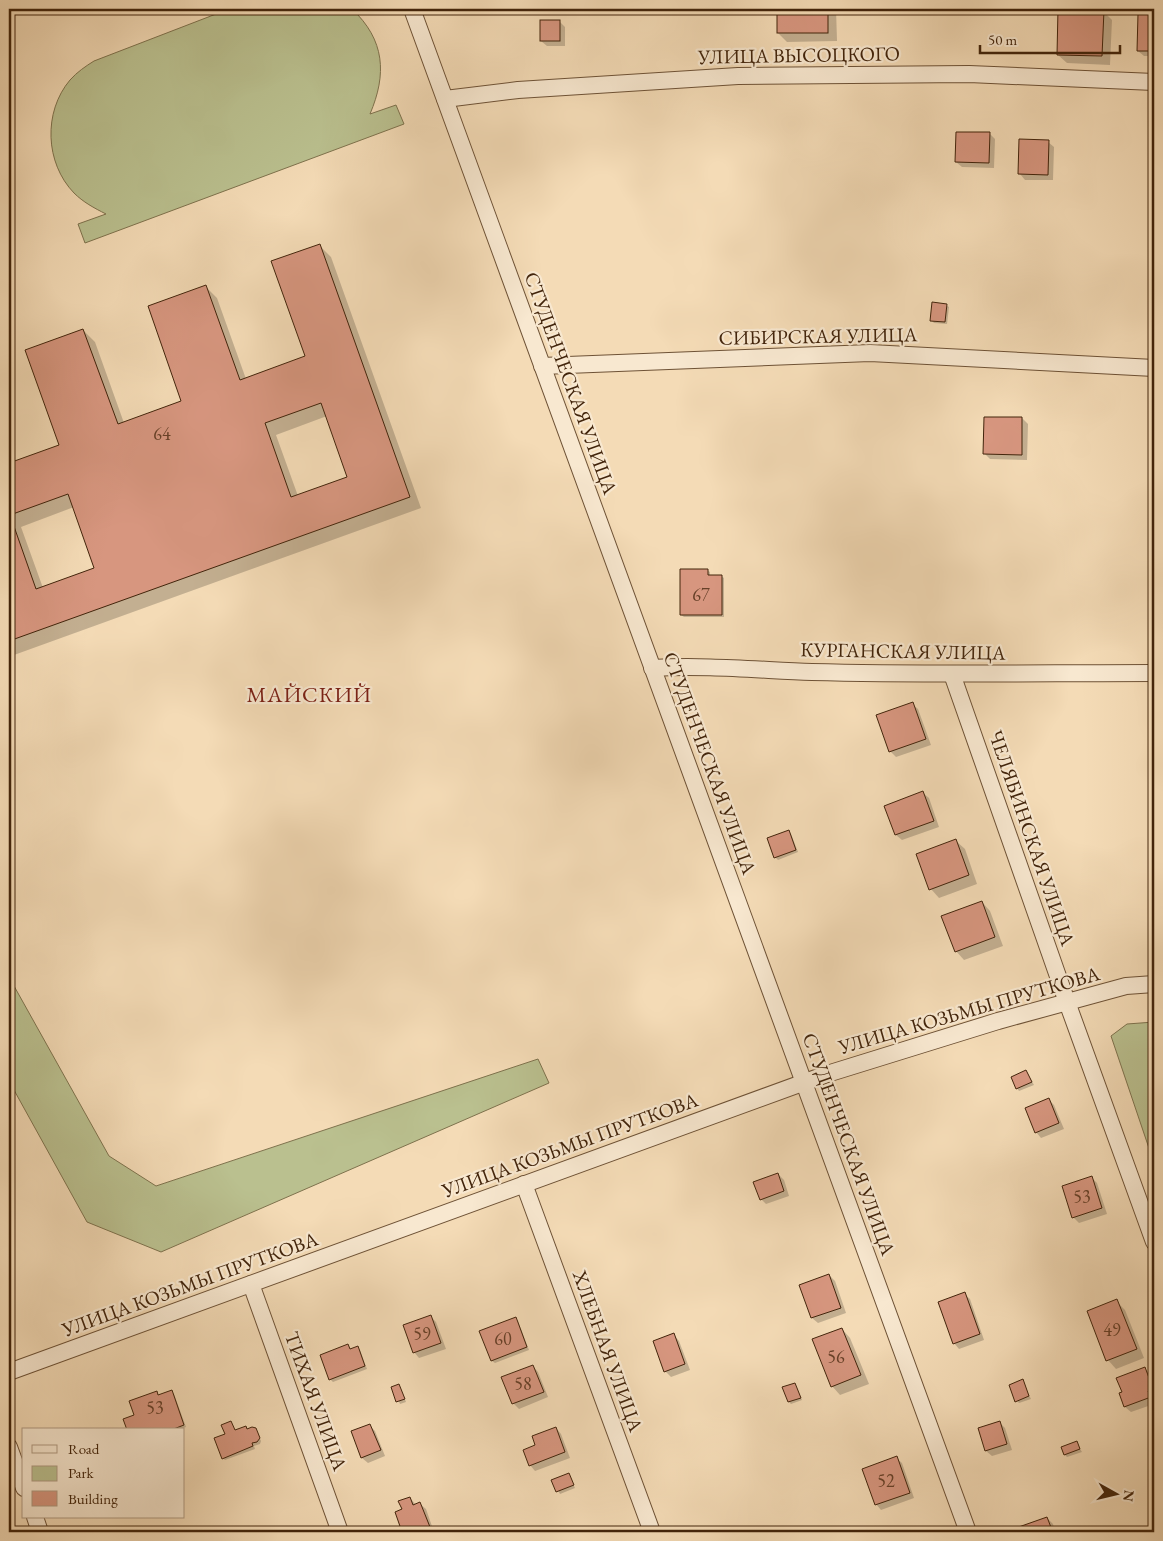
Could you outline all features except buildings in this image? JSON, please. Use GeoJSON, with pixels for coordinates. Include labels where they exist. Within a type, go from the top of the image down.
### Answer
{"type":"FeatureCollection","features":[{"type":"Feature","properties":{"kind":"street","name":"СТУДЕНЧЕСКАЯ УЛИЦА"},"geometry":{"type":"LineString","coordinates":[[412,9],[968,1532]]}},
{"type":"Feature","properties":{"kind":"street","name":"УЛИЦА ВЫСОЦКОГО"},"geometry":{"type":"LineString","coordinates":[[445,99],[527,89],[738,76],[969,74],[1154,82]]}},
{"type":"Feature","properties":{"kind":"street","name":"СИБИРСКАЯ УЛИЦА"},"geometry":{"type":"LineString","coordinates":[[542,366],[870,353],[1154,368]]}},
{"type":"Feature","properties":{"kind":"street","name":"КУРГАНСКАЯ УЛИЦА"},"geometry":{"type":"LineString","coordinates":[[652,668],[679,666],[812,672],[952,674],[1154,673]]}},
{"type":"Feature","properties":{"kind":"street","name":"ЧЕЛЯБИНСКАЯ УЛИЦА"},"geometry":{"type":"LineString","coordinates":[[952,674],[1067,1002],[1154,1242]]}},
{"type":"Feature","properties":{"kind":"street","name":"УЛИЦА КОЗЬМЫ ПРУТКОВА"},"geometry":{"type":"LineString","coordinates":[[9,1372],[826,1074],[998,1020],[1126,986],[1154,984]]}},
{"type":"Feature","properties":{"kind":"street","name":"ХЛЕБНАЯ УЛИЦА"},"geometry":{"type":"LineString","coordinates":[[524,1184],[652,1532]]}},
{"type":"Feature","properties":{"kind":"street","name":"ТИХАЯ УЛИЦА"},"geometry":{"type":"LineString","coordinates":[[251,1284],[340,1532]]}},
{"type":"Feature","properties":{"kind":"street"},"geometry":{"type":"LineString","coordinates":[[9,1447],[22,1483]]}},
{"type":"Feature","properties":{"kind":"street"},"geometry":{"type":"LineString","coordinates":[[35,1518],[40,1532]]}},
{"type":"Feature","properties":{"kind":"green space"},"geometry":{"type":"Polygon","coordinates":[[[229,9],[352,9],[371,33],[377,45],[380,58],[379,85],[370,114],[396,105],[404,124],[85,243],[78,224],[106,214],[89,205],[74,193],[64,181],[57,167],[51,137],[55,107],[61,93],[73,77],[94,61],[229,9]]]}},
{"type":"Feature","properties":{"kind":"green space"},"geometry":{"type":"Polygon","coordinates":[[[9,977],[109,1156],[156,1186],[538,1059],[549,1083],[161,1252],[87,1222],[9,1081],[9,977]]]}},
{"type":"Feature","properties":{"kind":"green space"},"geometry":{"type":"Polygon","coordinates":[[[1154,1022],[1154,1163],[1111,1036],[1127,1024],[1154,1022]]]}},
{"type":"Feature","properties":{"kind":"district","name":"МАЙСКИЙ"},"geometry":{"type":"Point","coordinates":[309,694]}}]}
